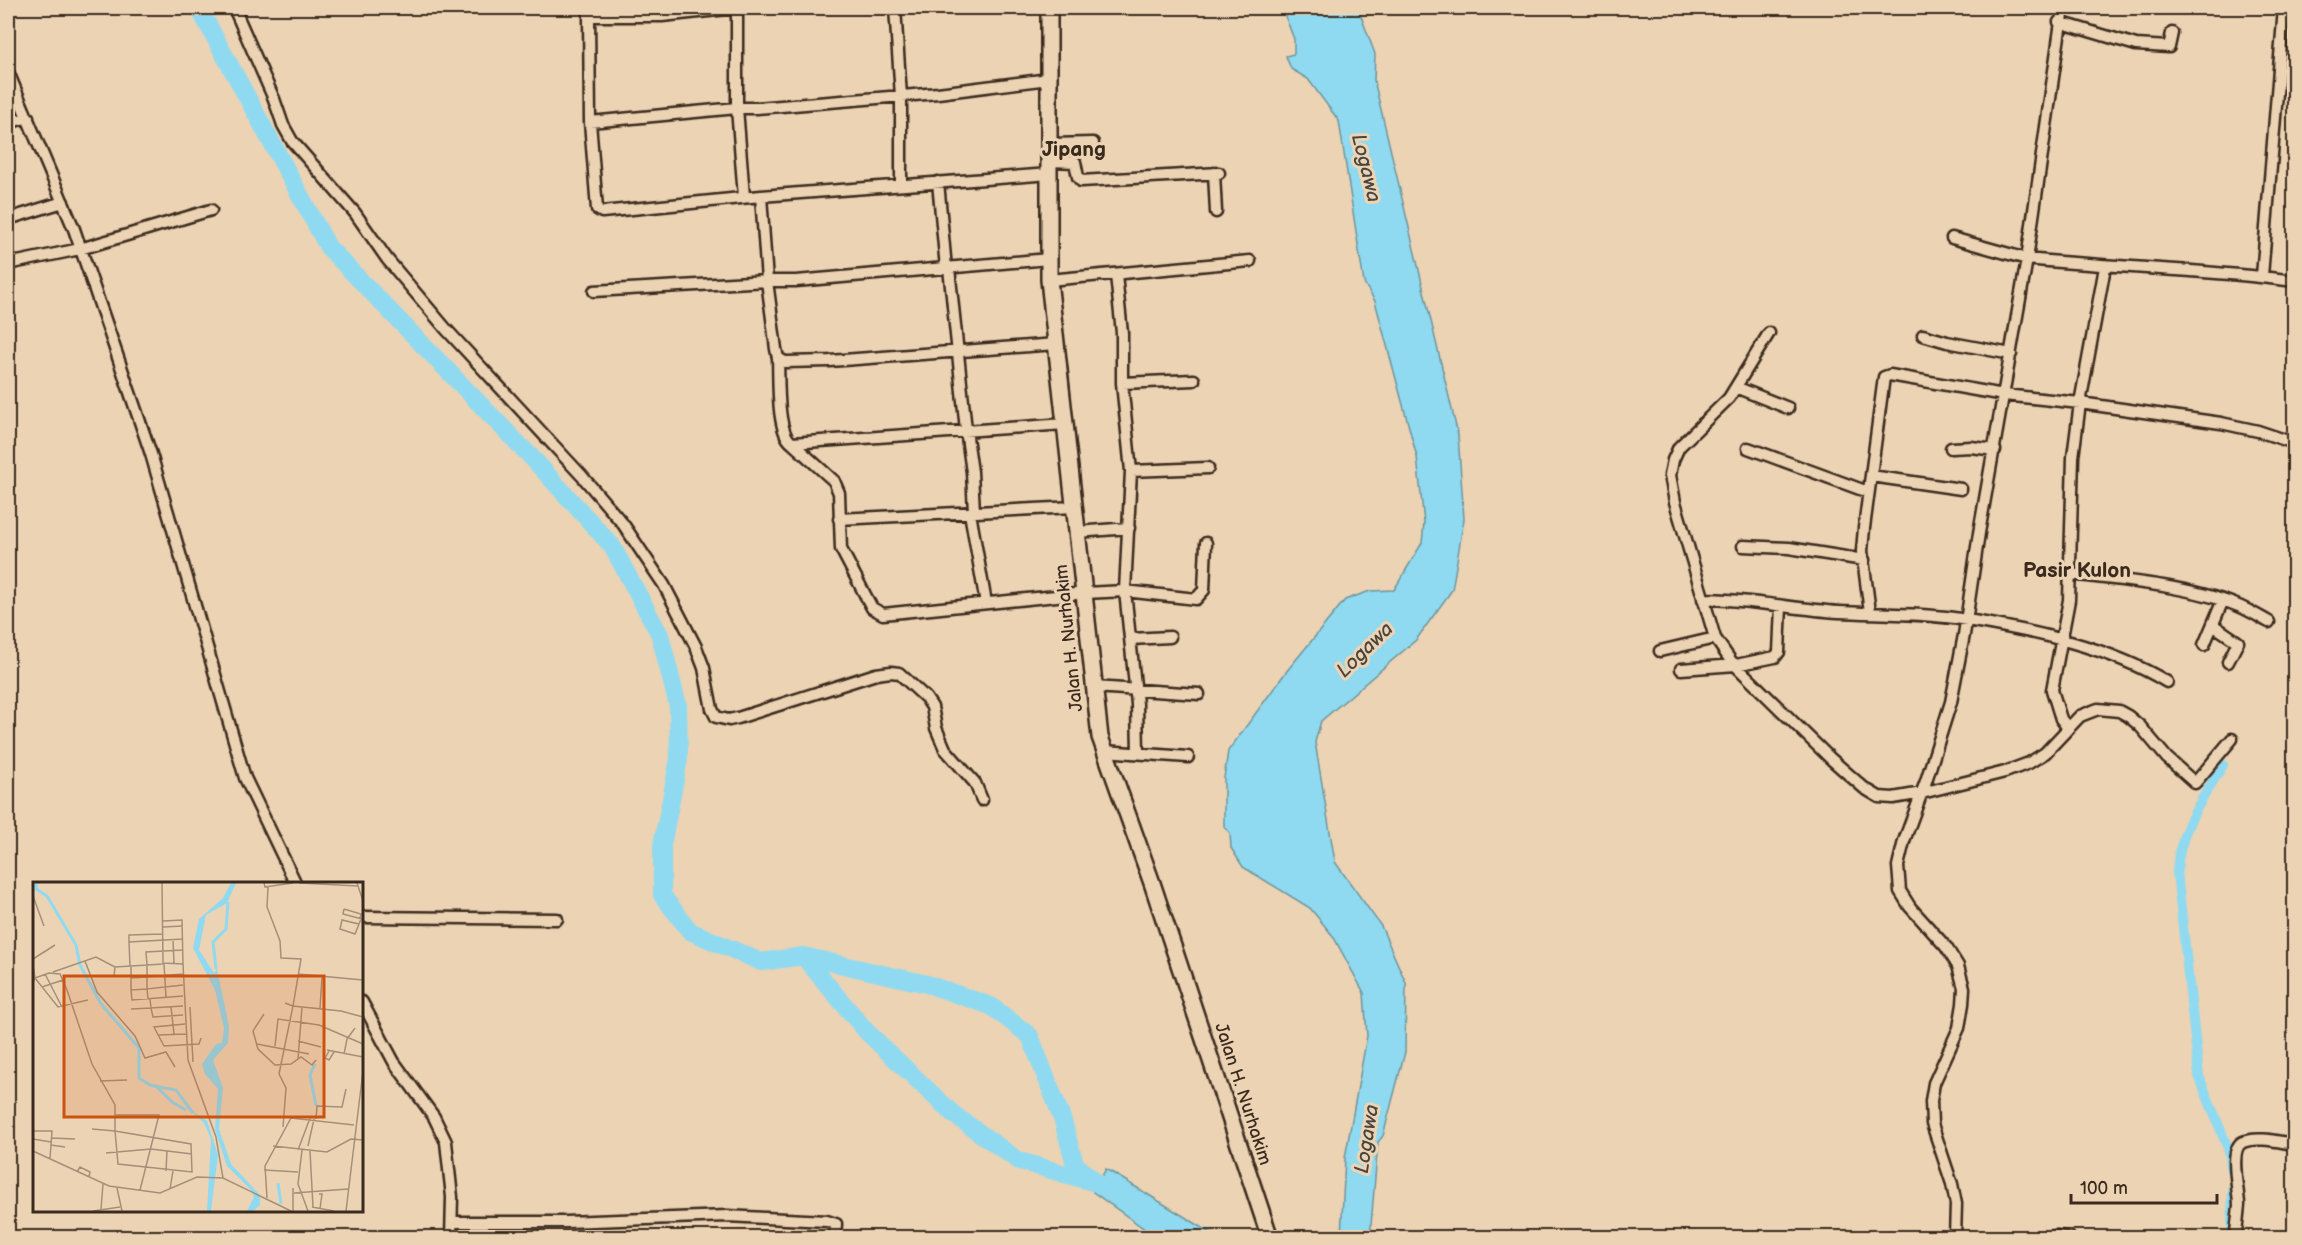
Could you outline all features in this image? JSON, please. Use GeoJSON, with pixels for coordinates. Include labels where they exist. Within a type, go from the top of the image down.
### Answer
{"type":"FeatureCollection","features":[{"type":"Feature","properties":{"kind":"main road","name":"Jalan H. Nurhakim"},"geometry":{"type":"LineString","coordinates":[[1050,8],[1049,280],[1098,728],[1270,1238]]}},
{"type":"Feature","properties":{"kind":"street"},"geometry":{"type":"LineString","coordinates":[[234,8],[283,125],[292,141],[355,213],[393,267],[446,329],[623,524],[664,585],[696,647],[704,668],[712,709],[716,717],[729,720],[738,718],[876,674],[899,673],[926,698],[932,707],[936,728],[945,749],[975,783],[982,800]]}},
{"type":"Feature","properties":{"kind":"street"},"geometry":{"type":"LineString","coordinates":[[744,197],[737,108],[739,8],[662,16],[589,12],[590,122],[599,211],[938,182],[1050,168],[1075,162],[1081,181],[1217,173],[1216,212]]}},
{"type":"Feature","properties":{"kind":"street"},"geometry":{"type":"LineString","coordinates":[[896,8],[901,96],[901,185]]}},
{"type":"Feature","properties":{"kind":"street"},"geometry":{"type":"LineString","coordinates":[[1955,1238],[1956,1204],[1932,1124],[1931,1101],[1934,1083],[1959,1028],[1964,1004],[1964,988],[1958,966],[1946,947],[1910,907],[1900,891],[1898,879],[1900,853],[1949,711],[2027,259],[2059,22],[2063,8]]}},
{"type":"Feature","properties":{"kind":"street"},"geometry":{"type":"LineString","coordinates":[[2262,276],[2284,8]]}},
{"type":"Feature","properties":{"kind":"street"},"geometry":{"type":"LineString","coordinates":[[2059,22],[2093,31],[2115,40],[2167,48],[2171,46],[2172,33]]}},
{"type":"Feature","properties":{"kind":"street"},"geometry":{"type":"LineString","coordinates":[[8,72],[63,202],[151,454],[242,768],[279,852],[295,882]]}},
{"type":"Feature","properties":{"kind":"street"},"geometry":{"type":"LineString","coordinates":[[590,122],[901,96],[1049,79]]}},
{"type":"Feature","properties":{"kind":"street"},"geometry":{"type":"LineString","coordinates":[[8,123],[28,117]]}},
{"type":"Feature","properties":{"kind":"street"},"geometry":{"type":"LineString","coordinates":[[1050,144],[1093,143]]}},
{"type":"Feature","properties":{"kind":"street"},"geometry":{"type":"LineString","coordinates":[[938,182],[972,472],[972,513],[986,603]]}},
{"type":"Feature","properties":{"kind":"street"},"geometry":{"type":"LineString","coordinates":[[761,196],[767,281],[778,358],[781,413],[786,437],[834,481],[839,493],[841,549],[856,580],[877,612],[889,614],[1084,593],[1125,591],[1191,599],[1200,597],[1204,590],[1206,543]]}},
{"type":"Feature","properties":{"kind":"street"},"geometry":{"type":"LineString","coordinates":[[8,219],[63,202]]}},
{"type":"Feature","properties":{"kind":"street"},"geometry":{"type":"LineString","coordinates":[[8,264],[80,249],[212,210]]}},
{"type":"Feature","properties":{"kind":"street"},"geometry":{"type":"LineString","coordinates":[[1952,238],[2027,259],[2105,267],[2262,276],[2295,281]]}},
{"type":"Feature","properties":{"kind":"street"},"geometry":{"type":"LineString","coordinates":[[594,291],[796,281],[1049,259]]}},
{"type":"Feature","properties":{"kind":"street"},"geometry":{"type":"LineString","coordinates":[[1049,280],[1250,261]]}},
{"type":"Feature","properties":{"kind":"street"},"geometry":{"type":"LineString","coordinates":[[2065,724],[2052,690],[2069,600],[2072,470],[2080,403],[2105,267]]}},
{"type":"Feature","properties":{"kind":"street"},"geometry":{"type":"LineString","coordinates":[[1116,275],[1123,347],[1122,383],[1131,471],[1125,591],[1135,689],[1138,753]]}},
{"type":"Feature","properties":{"kind":"street"},"geometry":{"type":"LineString","coordinates":[[1769,333],[1755,352],[1742,390],[1679,447],[1673,460],[1671,485],[1706,599],[1715,638],[1722,650],[1740,663],[1769,700],[1801,727],[1831,759],[1864,788],[1884,798],[2005,772],[2029,763],[2045,753],[2065,724],[2098,709],[2119,711],[2140,726],[2167,758],[2196,782],[2232,739]]}},
{"type":"Feature","properties":{"kind":"street"},"geometry":{"type":"LineString","coordinates":[[1923,335],[2011,354]]}},
{"type":"Feature","properties":{"kind":"street"},"geometry":{"type":"LineString","coordinates":[[778,358],[785,362],[830,361],[1056,344]]}},
{"type":"Feature","properties":{"kind":"street"},"geometry":{"type":"LineString","coordinates":[[1870,612],[1863,540],[1884,377],[1890,375],[2004,395],[2221,423],[2258,430],[2295,443]]}},
{"type":"Feature","properties":{"kind":"street"},"geometry":{"type":"LineString","coordinates":[[1122,383],[1194,380]]}},
{"type":"Feature","properties":{"kind":"street"},"geometry":{"type":"LineString","coordinates":[[1742,390],[1788,408]]}},
{"type":"Feature","properties":{"kind":"street"},"geometry":{"type":"LineString","coordinates":[[792,443],[1065,424]]}},
{"type":"Feature","properties":{"kind":"street"},"geometry":{"type":"LineString","coordinates":[[1951,448],[1971,447],[1995,450]]}},
{"type":"Feature","properties":{"kind":"street"},"geometry":{"type":"LineString","coordinates":[[1748,448],[1868,492]]}},
{"type":"Feature","properties":{"kind":"street"},"geometry":{"type":"LineString","coordinates":[[1131,471],[1208,468]]}},
{"type":"Feature","properties":{"kind":"street"},"geometry":{"type":"LineString","coordinates":[[1871,476],[1961,489]]}},
{"type":"Feature","properties":{"kind":"street"},"geometry":{"type":"LineString","coordinates":[[839,519],[1075,507]]}},
{"type":"Feature","properties":{"kind":"street"},"geometry":{"type":"LineString","coordinates":[[1077,532],[1129,528]]}},
{"type":"Feature","properties":{"kind":"street"},"geometry":{"type":"LineString","coordinates":[[1743,546],[1789,548],[1864,560]]}},
{"type":"Feature","properties":{"kind":"street"},"geometry":{"type":"LineString","coordinates":[[2070,574],[2152,585],[2223,600],[2238,605],[2269,622]]}},
{"type":"Feature","properties":{"kind":"street"},"geometry":{"type":"LineString","coordinates":[[1706,599],[1839,612],[1870,612],[1966,620],[2062,640],[2122,658],[2167,682]]}},
{"type":"Feature","properties":{"kind":"street"},"geometry":{"type":"LineString","coordinates":[[2204,645],[2223,600]]}},
{"type":"Feature","properties":{"kind":"street"},"geometry":{"type":"LineString","coordinates":[[1681,669],[1740,663],[1778,655],[1781,606]]}},
{"type":"Feature","properties":{"kind":"street"},"geometry":{"type":"LineString","coordinates":[[2213,625],[2238,642],[2228,662]]}},
{"type":"Feature","properties":{"kind":"street"},"geometry":{"type":"LineString","coordinates":[[1130,639],[1170,637]]}},
{"type":"Feature","properties":{"kind":"street"},"geometry":{"type":"LineString","coordinates":[[1660,651],[1715,638]]}},
{"type":"Feature","properties":{"kind":"street"},"geometry":{"type":"LineString","coordinates":[[1094,687],[1199,694]]}},
{"type":"Feature","properties":{"kind":"street"},"geometry":{"type":"LineString","coordinates":[[1104,751],[1188,757]]}},
{"type":"Feature","properties":{"kind":"street"},"geometry":{"type":"LineString","coordinates":[[363,917],[557,919]]}},
{"type":"Feature","properties":{"kind":"street"},"geometry":{"type":"LineString","coordinates":[[363,1004],[394,1062],[434,1117],[446,1142],[452,1197],[451,1238]]}},
{"type":"Feature","properties":{"kind":"street"},"geometry":{"type":"LineString","coordinates":[[2235,1238],[2239,1203],[2235,1160],[2237,1146],[2252,1140],[2295,1144]]}},
{"type":"Feature","properties":{"kind":"street"},"geometry":{"type":"LineString","coordinates":[[452,1222],[566,1222],[727,1216],[768,1217],[827,1221],[836,1224],[835,1238]]}},
{"type":"Feature","properties":{"kind":"street"},"geometry":{"type":"LineString","coordinates":[[2044,1238],[2056,1236],[2070,1238]]}},
{"type":"Feature","properties":{"kind":"water","name":"Logawa"},"geometry":{"type":"Polygon","coordinates":[[[1282,8],[1358,8],[1375,54],[1374,80],[1458,435],[1464,519],[1452,590],[1416,640],[1321,721],[1315,742],[1335,862],[1381,926],[1406,983],[1405,1052],[1383,1136],[1378,1142],[1370,1237],[1341,1237],[1345,1158],[1367,1036],[1364,993],[1333,936],[1310,908],[1243,867],[1231,848],[1230,833],[1224,826],[1224,778],[1228,751],[1286,672],[1345,600],[1370,591],[1394,590],[1422,543],[1424,523],[1417,457],[1375,301],[1364,283],[1339,121],[1308,79],[1291,69],[1286,56],[1294,54],[1294,39],[1282,8]]]}},
{"type":"Feature","properties":{"kind":"water"},"geometry":{"type":"Polygon","coordinates":[[[1106,1169],[1218,1237],[1156,1237],[1093,1192],[1106,1169]]]}},
{"type":"Feature","properties":{"kind":"waterway"},"geometry":{"type":"LineString","coordinates":[[199,8],[328,247],[536,462],[612,546],[660,635],[678,706],[679,759],[662,845],[662,895],[690,931],[761,962],[803,956],[927,984],[991,1006],[1030,1036],[1062,1118],[1075,1164],[1097,1183],[1118,1196]]}},
{"type":"Feature","properties":{"kind":"waterway"},"geometry":{"type":"LineString","coordinates":[[2223,765],[2187,828],[2177,872],[2199,1076],[2229,1151],[2232,1171]]}},
{"type":"Feature","properties":{"kind":"waterway"},"geometry":{"type":"LineString","coordinates":[[803,956],[867,1032],[953,1114],[1019,1161],[1093,1182]]}},
{"type":"Feature","properties":{"kind":"waterway"},"geometry":{"type":"LineString","coordinates":[[2232,1228],[2233,1190]]}},
{"type":"Feature","properties":{"kind":"district","name":"Jipang"},"geometry":{"type":"Point","coordinates":[1074,149]}},
{"type":"Feature","properties":{"kind":"district","name":"Pasir Kulon"},"geometry":{"type":"Point","coordinates":[2077,570]}}]}
